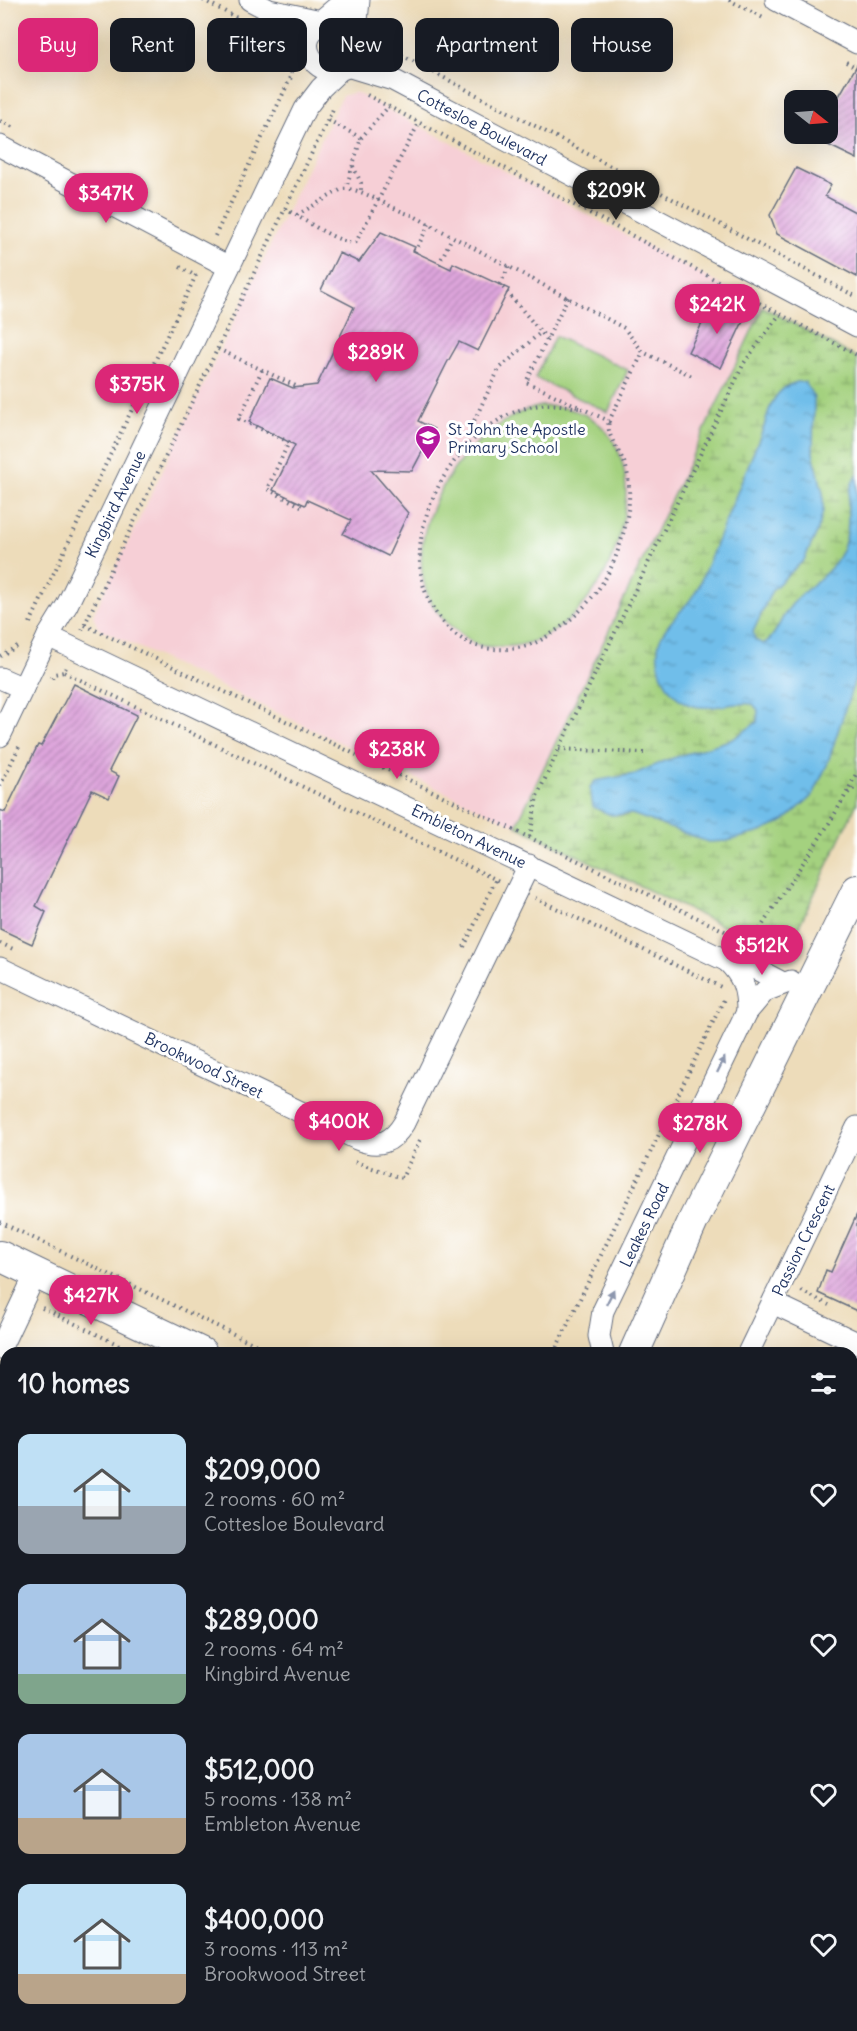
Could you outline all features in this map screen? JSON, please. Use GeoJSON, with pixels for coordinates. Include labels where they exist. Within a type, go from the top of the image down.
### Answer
{"type":"FeatureCollection","features":[{"type":"Feature","properties":{"kind":"main road"},"geometry":{"type":"LineString","coordinates":[[637,1347],[693,1221],[857,890]]}},
{"type":"Feature","properties":{"kind":"main road"},"geometry":{"type":"LineString","coordinates":[[0,1256],[190,1347]]}},
{"type":"Feature","properties":{"kind":"street"},"geometry":{"type":"LineString","coordinates":[[250,0],[268,10],[308,49],[319,66]]}},
{"type":"Feature","properties":{"kind":"street"},"geometry":{"type":"LineString","coordinates":[[325,18],[345,0]]}},
{"type":"Feature","properties":{"kind":"street"},"geometry":{"type":"LineString","coordinates":[[359,0],[362,18]]}},
{"type":"Feature","properties":{"kind":"street"},"geometry":{"type":"LineString","coordinates":[[776,0],[857,43]]}},
{"type":"Feature","properties":{"kind":"street"},"geometry":{"type":"LineString","coordinates":[[268,10],[319,19]]}},
{"type":"Feature","properties":{"kind":"street"},"geometry":{"type":"LineString","coordinates":[[308,49],[310,32],[319,24]]}},
{"type":"Feature","properties":{"kind":"street","name":"Kingbird Avenue"},"geometry":{"type":"LineString","coordinates":[[305,109],[308,49]]}},
{"type":"Feature","properties":{"kind":"street","name":"Kingbird Avenue"},"geometry":{"type":"LineString","coordinates":[[0,736],[48,636],[67,605],[305,109],[321,88],[339,72]]}},
{"type":"Feature","properties":{"kind":"street","name":"Cottesloe Boulevard"},"geometry":{"type":"LineString","coordinates":[[360,72],[393,80],[857,326]]}},
{"type":"Feature","properties":{"kind":"street","name":"Cottesloe Boulevard"},"geometry":{"type":"LineString","coordinates":[[388,72],[393,80]]}},
{"type":"Feature","properties":{"kind":"street"},"geometry":{"type":"LineString","coordinates":[[0,146],[229,267]]}},
{"type":"Feature","properties":{"kind":"street","name":"Embleton Avenue"},"geometry":{"type":"LineString","coordinates":[[48,636],[727,961],[758,970],[783,983]]}},
{"type":"Feature","properties":{"kind":"street"},"geometry":{"type":"LineString","coordinates":[[0,678],[22,688]]}},
{"type":"Feature","properties":{"kind":"street","name":"Brookwood Street"},"geometry":{"type":"LineString","coordinates":[[0,968],[357,1139],[377,1145],[392,1139],[404,1123],[529,865]]}},
{"type":"Feature","properties":{"kind":"street","name":"Embleton Avenue"},"geometry":{"type":"LineString","coordinates":[[727,961],[738,972],[746,988],[747,1011]]}},
{"type":"Feature","properties":{"kind":"street","name":"Leakes Road"},"geometry":{"type":"LineString","coordinates":[[602,1347],[599,1336],[603,1311],[747,1011],[765,991],[783,983],[816,976]]}},
{"type":"Feature","properties":{"kind":"street","name":"Passion Crescent"},"geometry":{"type":"LineString","coordinates":[[751,1347],[857,1127]]}},
{"type":"Feature","properties":{"kind":"street"},"geometry":{"type":"LineString","coordinates":[[1,1347],[36,1273]]}},
{"type":"Feature","properties":{"kind":"street"},"geometry":{"type":"LineString","coordinates":[[772,1303],[857,1343]]}},
{"type":"Feature","properties":{"kind":"path"},"geometry":{"type":"LineString","coordinates":[[203,0],[238,18]]}},
{"type":"Feature","properties":{"kind":"path"},"geometry":{"type":"LineString","coordinates":[[403,56],[857,297]]}},
{"type":"Feature","properties":{"kind":"path"},"geometry":{"type":"LineString","coordinates":[[28,626],[282,97],[292,75],[291,72]]}},
{"type":"Feature","properties":{"kind":"path"},"geometry":{"type":"LineString","coordinates":[[361,92],[857,355]]}},
{"type":"Feature","properties":{"kind":"path"},"geometry":{"type":"LineString","coordinates":[[282,97],[361,138]]}},
{"type":"Feature","properties":{"kind":"path"},"geometry":{"type":"LineString","coordinates":[[64,672],[336,103]]}},
{"type":"Feature","properties":{"kind":"path"},"geometry":{"type":"LineString","coordinates":[[297,215],[346,188],[361,138],[389,106]]}},
{"type":"Feature","properties":{"kind":"path"},"geometry":{"type":"LineString","coordinates":[[285,209],[338,241],[352,244],[363,234],[419,123]]}},
{"type":"Feature","properties":{"kind":"path"},"geometry":{"type":"LineString","coordinates":[[353,165],[362,183],[361,193]]}},
{"type":"Feature","properties":{"kind":"path"},"geometry":{"type":"LineString","coordinates":[[346,188],[429,224],[568,297],[624,328],[643,352],[692,375]]}},
{"type":"Feature","properties":{"kind":"path"},"geometry":{"type":"LineString","coordinates":[[416,252],[429,224]]}},
{"type":"Feature","properties":{"kind":"path"},"geometry":{"type":"LineString","coordinates":[[439,264],[452,237]]}},
{"type":"Feature","properties":{"kind":"path"},"geometry":{"type":"LineString","coordinates":[[509,267],[500,284],[547,339]]}},
{"type":"Feature","properties":{"kind":"path"},"geometry":{"type":"LineString","coordinates":[[568,297],[526,382],[609,421]]}},
{"type":"Feature","properties":{"kind":"path"},"geometry":{"type":"LineString","coordinates":[[530,837],[537,796],[559,749],[744,363],[780,314]]}},
{"type":"Feature","properties":{"kind":"path"},"geometry":{"type":"LineString","coordinates":[[475,438],[473,423],[499,369],[540,333]]}},
{"type":"Feature","properties":{"kind":"path"},"geometry":{"type":"LineString","coordinates":[[218,349],[298,387]]}},
{"type":"Feature","properties":{"kind":"path"},"geometry":{"type":"LineString","coordinates":[[579,408],[557,404],[532,406],[502,418],[475,438],[446,475],[423,524],[418,556],[420,580],[427,601],[454,633],[470,644],[506,650],[534,644],[555,632],[588,602],[607,576],[628,518],[629,498],[626,467],[609,430],[609,421],[643,352]]}},
{"type":"Feature","properties":{"kind":"path"},"geometry":{"type":"LineString","coordinates":[[262,370],[239,418],[289,441],[267,489],[305,508]]}},
{"type":"Feature","properties":{"kind":"path"},"geometry":{"type":"LineString","coordinates":[[85,625],[752,944]]}},
{"type":"Feature","properties":{"kind":"path"},"geometry":{"type":"LineString","coordinates":[[0,654],[14,651],[23,637]]}},
{"type":"Feature","properties":{"kind":"path"},"geometry":{"type":"LineString","coordinates":[[49,685],[54,675],[64,672],[728,990]]}},
{"type":"Feature","properties":{"kind":"path"},"geometry":{"type":"LineString","coordinates":[[0,786],[20,746]]}},
{"type":"Feature","properties":{"kind":"path"},"geometry":{"type":"LineString","coordinates":[[559,749],[644,753]]}},
{"type":"Feature","properties":{"kind":"path"},"geometry":{"type":"LineString","coordinates":[[846,795],[857,786]]}},
{"type":"Feature","properties":{"kind":"path"},"geometry":{"type":"LineString","coordinates":[[531,909],[536,898]]}},
{"type":"Feature","properties":{"kind":"path"},"geometry":{"type":"LineString","coordinates":[[350,1160],[402,1178],[422,1135]]}},
{"type":"Feature","properties":{"kind":"path"},"geometry":{"type":"LineString","coordinates":[[0,1222],[261,1347]]}},
{"type":"Feature","properties":{"kind":"path"},"geometry":{"type":"LineString","coordinates":[[23,1299],[123,1347]]}},
{"type":"Feature","properties":{"kind":"path"},"geometry":{"type":"LineString","coordinates":[[251,1347],[253,1343]]}},
{"type":"Feature","properties":{"kind":"shaded area","name":"St John the Apostle Primary School"},"geometry":{"type":"Polygon","coordinates":[[[355,92],[763,307],[516,826],[98,628],[93,615],[342,96],[355,92]]]}},
{"type":"Feature","properties":{"kind":"green space"},"geometry":{"type":"Polygon","coordinates":[[[763,307],[857,358],[857,803],[785,956],[516,826],[763,307]]]}},
{"type":"Feature","properties":{"kind":"green space"},"geometry":{"type":"Polygon","coordinates":[[[555,336],[628,370],[608,412],[535,378],[555,336]]]}},
{"type":"Feature","properties":{"kind":"green space"},"geometry":{"type":"Polygon","coordinates":[[[541,406],[586,415],[613,441],[625,478],[623,521],[609,564],[584,603],[552,632],[512,646],[480,645],[457,631],[432,604],[422,572],[424,537],[435,502],[455,468],[480,440],[510,418],[541,406]]]}},
{"type":"Feature","properties":{"kind":"water"},"geometry":{"type":"Polygon","coordinates":[[[797,382],[805,382],[814,398],[813,453],[823,493],[823,511],[818,530],[804,560],[772,590],[753,632],[755,640],[763,644],[771,638],[794,601],[834,565],[845,542],[848,500],[857,475],[857,673],[827,765],[813,795],[784,821],[761,832],[727,841],[708,842],[632,814],[611,815],[593,807],[590,787],[595,781],[635,774],[664,761],[733,739],[757,722],[758,710],[753,704],[698,707],[690,705],[673,694],[659,665],[659,644],[665,629],[698,588],[774,399],[783,389],[797,382]]]}},
{"type":"Feature","properties":{"kind":"building"},"geometry":{"type":"Polygon","coordinates":[[[857,65],[857,159],[828,145],[838,144],[838,98],[857,65]]]}},
{"type":"Feature","properties":{"kind":"building"},"geometry":{"type":"Polygon","coordinates":[[[796,168],[831,185],[825,196],[857,213],[857,277],[777,234],[770,215],[796,168]]]}},
{"type":"Feature","properties":{"kind":"building"},"geometry":{"type":"Polygon","coordinates":[[[381,232],[415,247],[413,251],[451,269],[453,263],[509,289],[478,351],[459,342],[447,363],[418,421],[434,429],[412,471],[371,470],[408,513],[388,556],[343,534],[351,520],[307,500],[305,505],[273,490],[295,445],[249,422],[270,378],[293,388],[317,385],[354,307],[321,290],[339,253],[359,262],[381,232]]]}},
{"type":"Feature","properties":{"kind":"building"},"geometry":{"type":"Polygon","coordinates":[[[713,301],[745,317],[721,368],[688,352],[713,301]]]}},
{"type":"Feature","properties":{"kind":"building"},"geometry":{"type":"Polygon","coordinates":[[[74,684],[137,715],[109,771],[119,776],[109,798],[92,790],[36,906],[46,912],[32,944],[0,929],[0,810],[5,812],[38,745],[41,746],[74,684]]]}},
{"type":"Feature","properties":{"kind":"building"},"geometry":{"type":"Polygon","coordinates":[[[857,1214],[857,1311],[818,1293],[826,1270],[831,1272],[857,1214]]]}},
{"type":"Feature","properties":{"kind":"place","name":"St John the Apostle Primary School"},"geometry":{"type":"Point","coordinates":[428,461]}}]}
